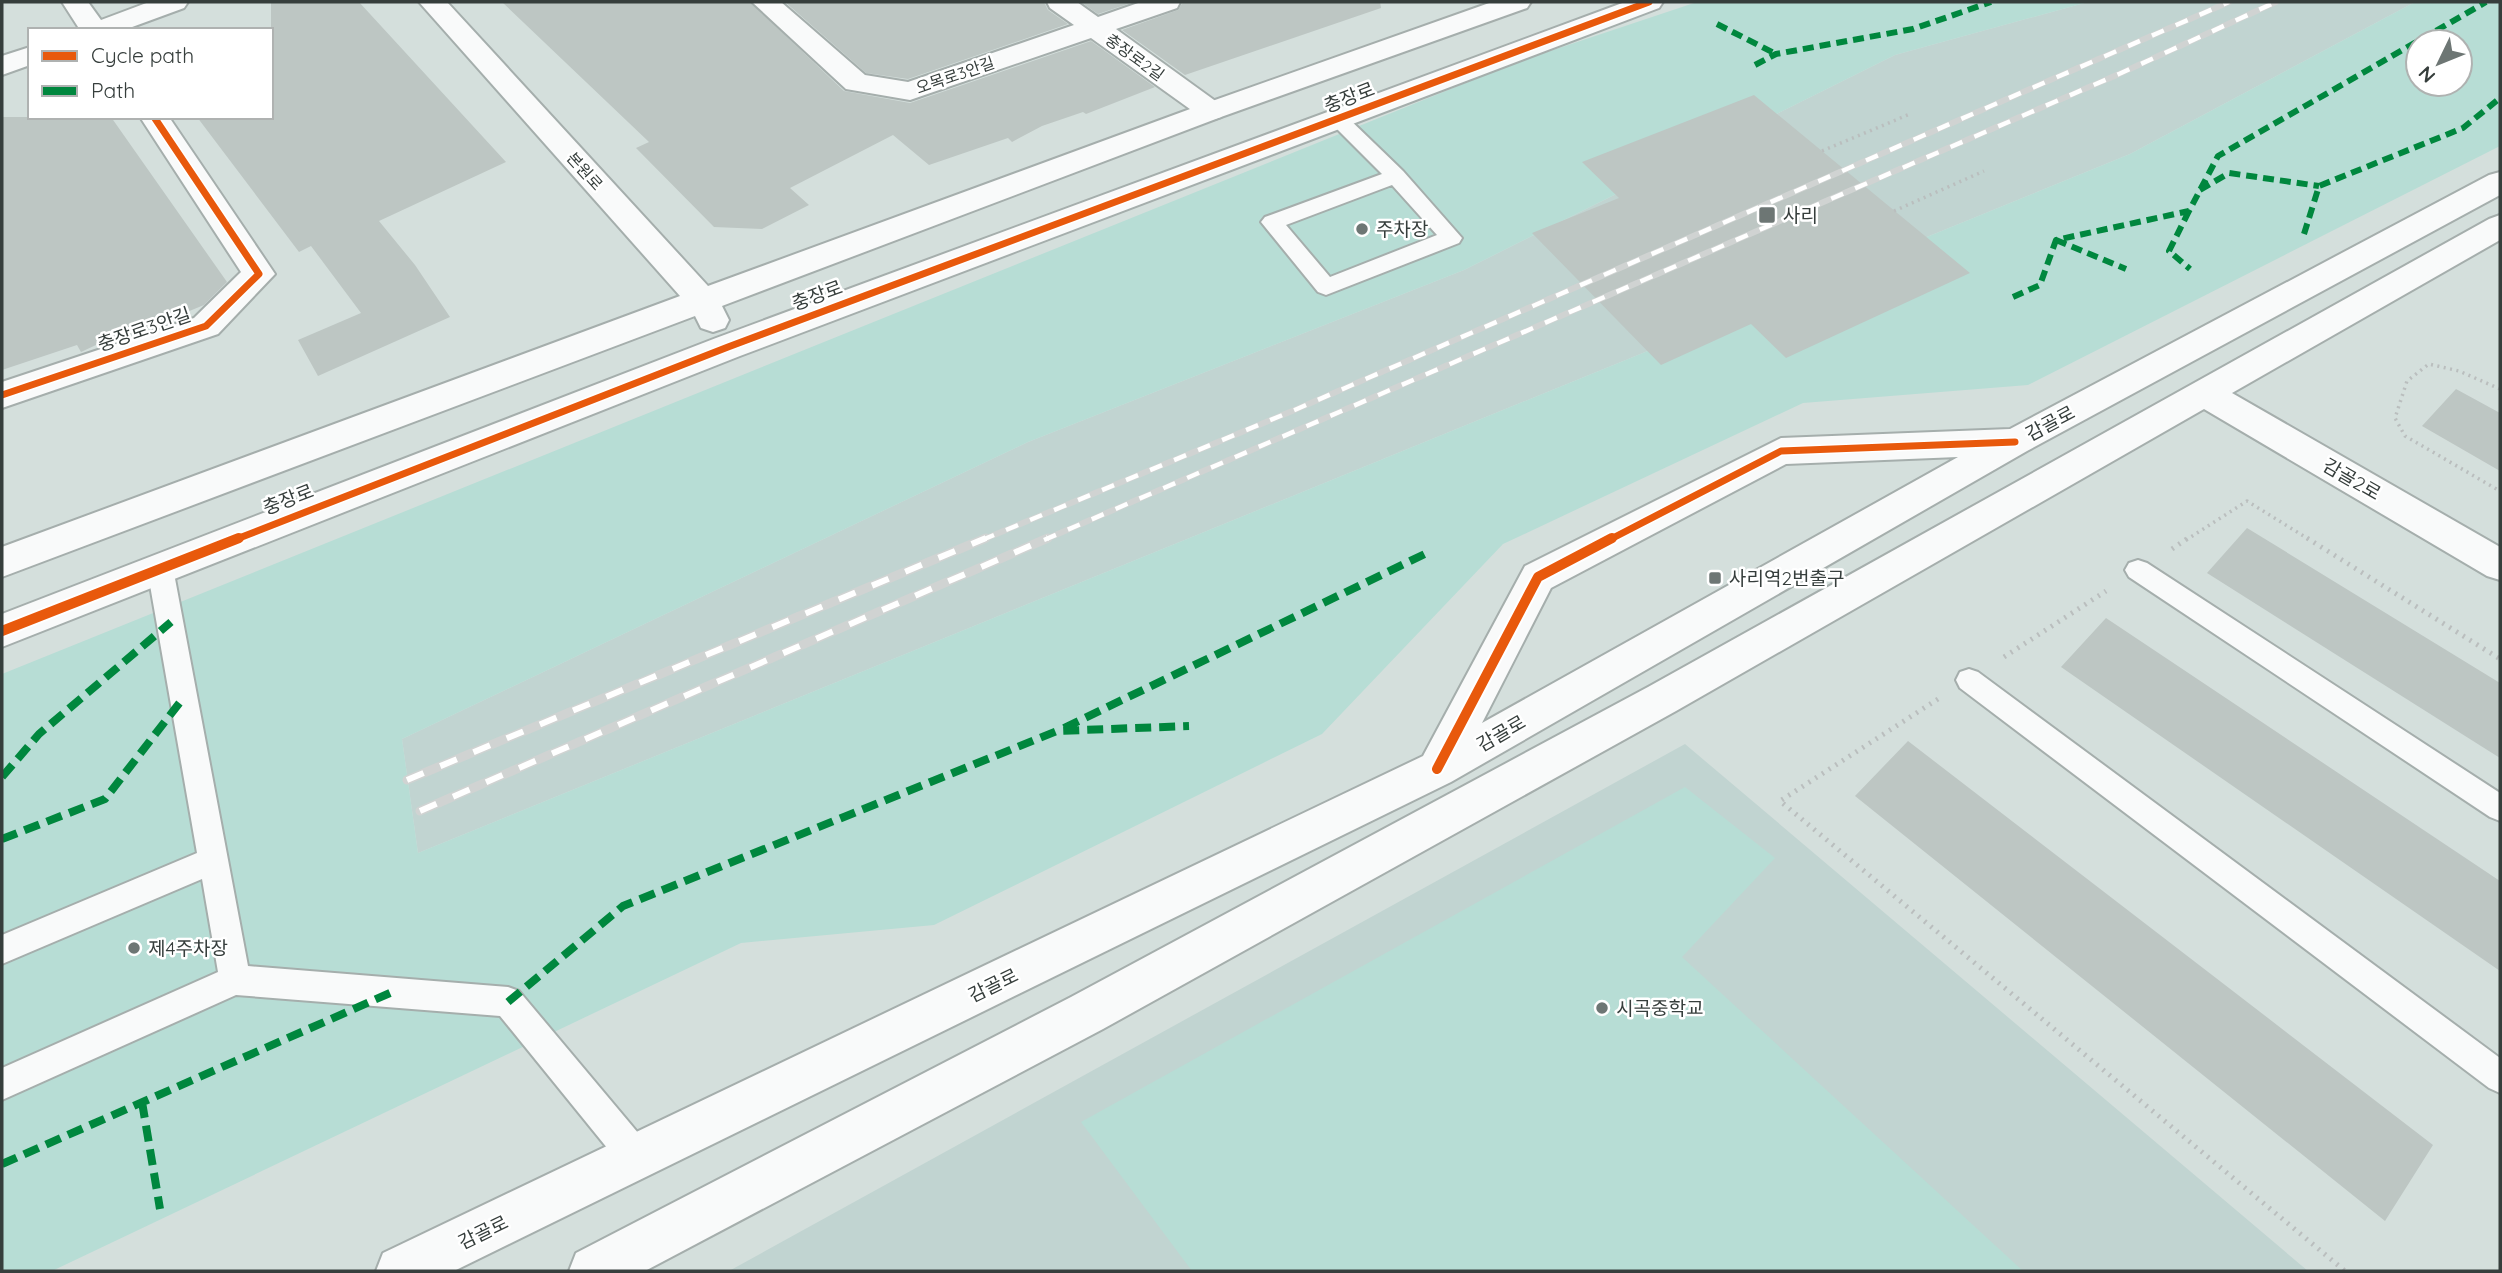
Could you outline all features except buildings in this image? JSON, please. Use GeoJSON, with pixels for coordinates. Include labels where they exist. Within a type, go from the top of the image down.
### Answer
{"type":"FeatureCollection","features":[{"type":"Feature","properties":{"kind":"street"},"geometry":{"type":"LineString","coordinates":[[75,2],[94,28]]}},
{"type":"Feature","properties":{"kind":"street"},"geometry":{"type":"LineString","coordinates":[[102,28],[174,2]]}},
{"type":"Feature","properties":{"kind":"street","name":"본원로"},"geometry":{"type":"LineString","coordinates":[[432,2],[703,301],[728,347]]}},
{"type":"Feature","properties":{"kind":"street","name":"오목로3안길"},"geometry":{"type":"LineString","coordinates":[[765,2],[856,83],[910,91],[1167,2]]}},
{"type":"Feature","properties":{"kind":"street","name":"충장로2길"},"geometry":{"type":"LineString","coordinates":[[1060,2],[1211,111]]}},
{"type":"Feature","properties":{"kind":"street","name":"충장로"},"geometry":{"type":"LineString","coordinates":[[2,562],[1211,111],[1517,2]]}},
{"type":"Feature","properties":{"kind":"street","name":"충장로"},"geometry":{"type":"LineString","coordinates":[[2,631],[728,347],[1649,2]]}},
{"type":"Feature","properties":{"kind":"street"},"geometry":{"type":"LineString","coordinates":[[2,66],[28,56]]}},
{"type":"Feature","properties":{"kind":"street","name":"충장로3안길"},"geometry":{"type":"LineString","coordinates":[[2,396],[206,326],[260,274],[155,119]]}},
{"type":"Feature","properties":{"kind":"street","name":"감골로"},"geometry":{"type":"LineString","coordinates":[[401,1271],[1437,769],[2015,442],[2500,183]]}},
{"type":"Feature","properties":{"kind":"street"},"geometry":{"type":"LineString","coordinates":[[594,1271],[1136,987],[1662,699],[2500,226]]}},
{"type":"Feature","properties":{"kind":"street","name":"감골2로"},"geometry":{"type":"LineString","coordinates":[[2204,393],[2500,565]]}},
{"type":"Feature","properties":{"kind":"street"},"geometry":{"type":"LineString","coordinates":[[1437,769],[1538,577],[1781,452],[2015,442]]}},
{"type":"Feature","properties":{"kind":"lane"},"geometry":{"type":"LineString","coordinates":[[1338,119],[1396,176],[1451,238],[1325,287],[1272,222],[1396,176]]}},
{"type":"Feature","properties":{"kind":"lane"},"geometry":{"type":"LineString","coordinates":[[160,568],[234,980]]}},
{"type":"Feature","properties":{"kind":"lane"},"geometry":{"type":"LineString","coordinates":[[2138,570],[2500,808]]}},
{"type":"Feature","properties":{"kind":"lane"},"geometry":{"type":"LineString","coordinates":[[1969,680],[2500,1077]]}},
{"type":"Feature","properties":{"kind":"lane"},"geometry":{"type":"LineString","coordinates":[[2,950],[213,860]]}},
{"type":"Feature","properties":{"kind":"lane"},"geometry":{"type":"LineString","coordinates":[[2,1084],[234,980],[508,1002],[637,1158]]}},
{"type":"Feature","properties":{"kind":"path"},"geometry":{"type":"LineString","coordinates":[[1822,151],[1910,114]]}},
{"type":"Feature","properties":{"kind":"path"},"geometry":{"type":"LineString","coordinates":[[1894,211],[1983,171]]}},
{"type":"Feature","properties":{"kind":"path"},"geometry":{"type":"LineString","coordinates":[[2500,389],[2459,371],[2429,364],[2407,381],[2395,418],[2405,436],[2500,491]]}},
{"type":"Feature","properties":{"kind":"shaded area"},"geometry":{"type":"Polygon","coordinates":[[[2088,2],[2415,2],[2130,154],[418,853],[402,739],[1028,442],[1464,270],[1895,55],[2088,2]]]}},
{"type":"Feature","properties":{"kind":"shaded area","name":"시곡중학교"},"geometry":{"type":"Polygon","coordinates":[[[1685,744],[2308,1271],[729,1271],[1685,744]]]}},
{"type":"Feature","properties":{"kind":"green space"},"geometry":{"type":"Polygon","coordinates":[[[1697,2],[2088,2],[1895,55],[1464,270],[1028,442],[402,739],[418,853],[2130,154],[2415,2],[2500,2],[2500,146],[2028,385],[1803,403],[1503,544],[1322,734],[934,925],[741,943],[52,1271],[2,1271],[2,674],[1520,61],[1697,2]]]}},
{"type":"Feature","properties":{"kind":"green space"},"geometry":{"type":"Polygon","coordinates":[[[1685,787],[1775,858],[1682,957],[2023,1271],[1192,1271],[1081,1122],[1685,787]]]}},
{"type":"Feature","properties":{"kind":"railway"},"geometry":{"type":"LineString","coordinates":[[982,540],[1297,409],[2229,2]]}},
{"type":"Feature","properties":{"kind":"railway"},"geometry":{"type":"LineString","coordinates":[[1044,540],[2119,74],[2276,2]]}},
{"type":"Feature","properties":{"kind":"railway"},"geometry":{"type":"LineString","coordinates":[[407,780],[986,538]]}},
{"type":"Feature","properties":{"kind":"railway"},"geometry":{"type":"LineString","coordinates":[[420,811],[1048,538]]}},
{"type":"Feature","properties":{"kind":"marked path"},"geometry":{"type":"LineString","coordinates":[[1755,65],[1776,54],[1913,29],[1991,2]]}},
{"type":"Feature","properties":{"kind":"marked path"},"geometry":{"type":"LineString","coordinates":[[2013,297],[2040,285],[2056,240],[2189,211],[2218,156],[2486,2]]}},
{"type":"Feature","properties":{"kind":"marked path"},"geometry":{"type":"LineString","coordinates":[[1717,24],[1776,54]]}},
{"type":"Feature","properties":{"kind":"marked path"},"geometry":{"type":"LineString","coordinates":[[2304,234],[2319,186],[2463,128],[2500,98]]}},
{"type":"Feature","properties":{"kind":"marked path"},"geometry":{"type":"LineString","coordinates":[[2200,190],[2229,173],[2319,186]]}},
{"type":"Feature","properties":{"kind":"marked path"},"geometry":{"type":"LineString","coordinates":[[2189,211],[2169,251],[2190,269]]}},
{"type":"Feature","properties":{"kind":"marked path"},"geometry":{"type":"LineString","coordinates":[[2056,240],[2126,269]]}},
{"type":"Feature","properties":{"kind":"marked path"},"geometry":{"type":"LineString","coordinates":[[1064,728],[1429,552]]}},
{"type":"Feature","properties":{"kind":"marked path"},"geometry":{"type":"LineString","coordinates":[[2,777],[39,734],[171,622]]}},
{"type":"Feature","properties":{"kind":"marked path"},"geometry":{"type":"LineString","coordinates":[[2,839],[105,799],[184,697]]}},
{"type":"Feature","properties":{"kind":"marked path"},"geometry":{"type":"LineString","coordinates":[[508,1002],[623,906],[1057,731],[1189,726]]}},
{"type":"Feature","properties":{"kind":"marked path"},"geometry":{"type":"LineString","coordinates":[[2,1164],[390,993]]}},
{"type":"Feature","properties":{"kind":"marked path"},"geometry":{"type":"LineString","coordinates":[[142,1102],[160,1209]]}},
{"type":"Feature","properties":{"kind":"cycle path"},"geometry":{"type":"LineString","coordinates":[[2,631],[728,347],[1649,2]]}},
{"type":"Feature","properties":{"kind":"cycle path"},"geometry":{"type":"LineString","coordinates":[[2,395],[206,326],[259,274],[155,119]]}},
{"type":"Feature","properties":{"kind":"cycle path"},"geometry":{"type":"LineString","coordinates":[[1437,769],[1538,577],[1781,451],[2015,442]]}},
{"type":"Feature","properties":{"kind":"place","name":"사리"},"geometry":{"type":"Point","coordinates":[1767,215]}},
{"type":"Feature","properties":{"kind":"place","name":"주차장"},"geometry":{"type":"Point","coordinates":[1362,229]}},
{"type":"Feature","properties":{"kind":"place","name":"사리역2번출구"},"geometry":{"type":"Point","coordinates":[1715,578]}},
{"type":"Feature","properties":{"kind":"place","name":"제4주차장"},"geometry":{"type":"Point","coordinates":[134,948]}},
{"type":"Feature","properties":{"kind":"place","name":"시곡중학교"},"geometry":{"type":"Point","coordinates":[1602,1008]}}]}
